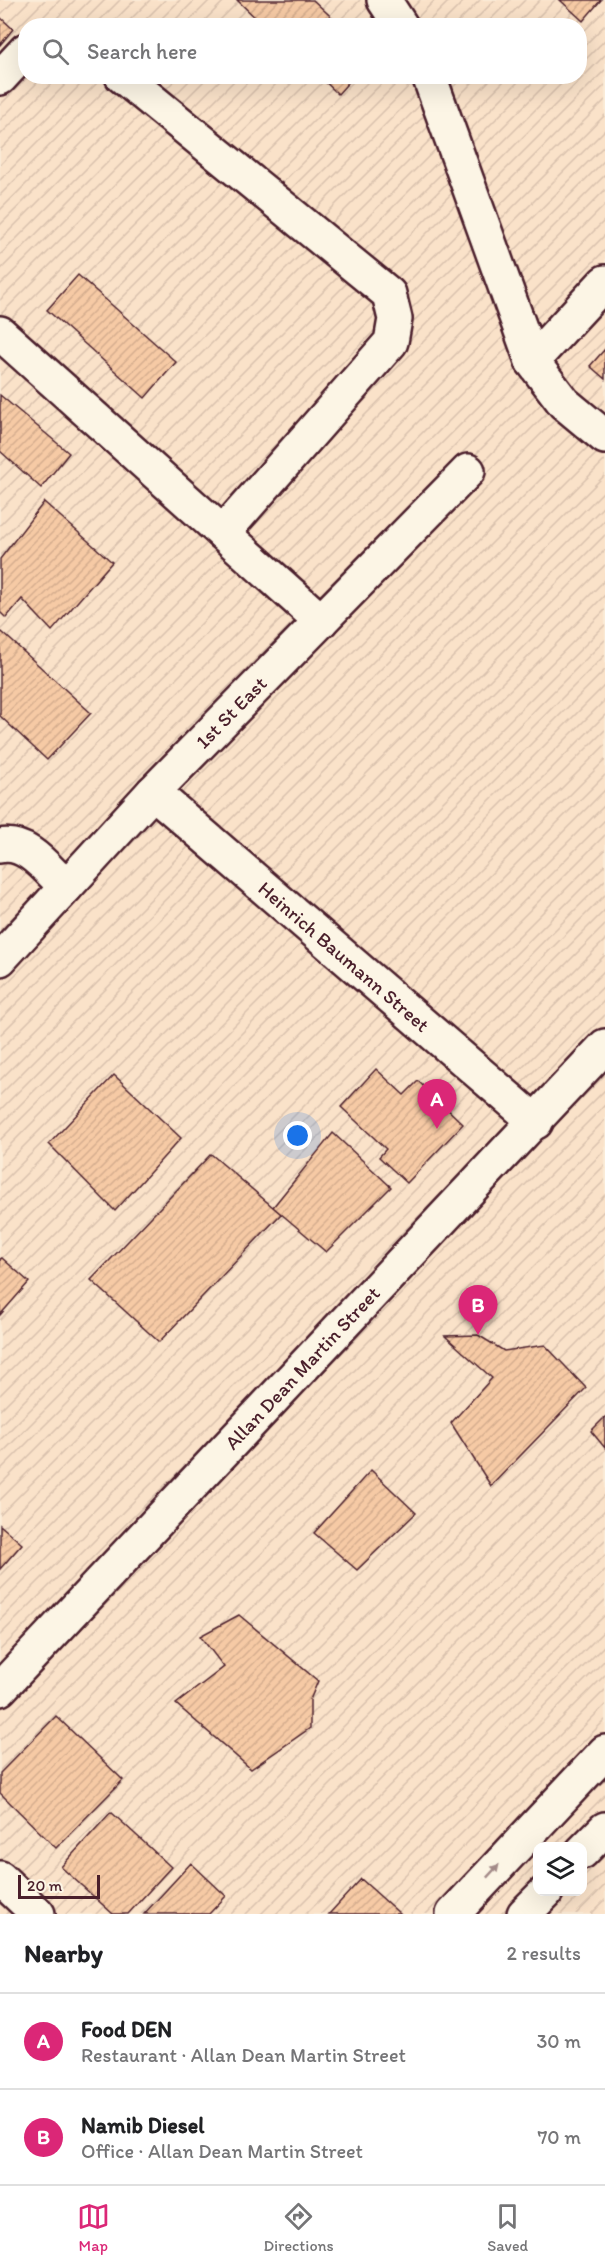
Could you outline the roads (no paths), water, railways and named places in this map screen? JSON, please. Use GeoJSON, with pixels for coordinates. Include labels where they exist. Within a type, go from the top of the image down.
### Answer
{"type":"FeatureCollection","features":[{"type":"Feature","properties":{"kind":"street"},"geometry":{"type":"LineString","coordinates":[[384,0],[396,18]]}},
{"type":"Feature","properties":{"kind":"street"},"geometry":{"type":"LineString","coordinates":[[0,78],[18,59]]}},
{"type":"Feature","properties":{"kind":"street"},"geometry":{"type":"LineString","coordinates":[[132,84],[389,294],[395,319],[391,342],[223,533]]}},
{"type":"Feature","properties":{"kind":"street"},"geometry":{"type":"LineString","coordinates":[[432,84],[532,361],[564,403],[605,437]]}},
{"type":"Feature","properties":{"kind":"street"},"geometry":{"type":"LineString","coordinates":[[532,361],[605,282]]}},
{"type":"Feature","properties":{"kind":"street"},"geometry":{"type":"LineString","coordinates":[[0,333],[321,621]]}},
{"type":"Feature","properties":{"kind":"street","name":"1st St East"},"geometry":{"type":"LineString","coordinates":[[0,959],[153,792],[468,471]]}},
{"type":"Feature","properties":{"kind":"street","name":"Heinrich Baumann Street"},"geometry":{"type":"LineString","coordinates":[[153,792],[536,1122]]}},
{"type":"Feature","properties":{"kind":"street"},"geometry":{"type":"LineString","coordinates":[[0,846],[8,844],[25,849],[66,887]]}},
{"type":"Feature","properties":{"kind":"street","name":"Allan Dean Martin Street"},"geometry":{"type":"LineString","coordinates":[[0,1689],[605,1047]]}},
{"type":"Feature","properties":{"kind":"street"},"geometry":{"type":"LineString","coordinates":[[453,1914],[605,1752]]}},
{"type":"Feature","properties":{"kind":"street"},"geometry":{"type":"LineString","coordinates":[[587,1847],[605,1829]]}},
{"type":"Feature","properties":{"kind":"street"},"geometry":{"type":"LineString","coordinates":[[0,1878],[38,1914]]}},
{"type":"Feature","properties":{"kind":"street"},"geometry":{"type":"LineString","coordinates":[[524,1914],[542,1896]]}},
{"type":"Feature","properties":{"kind":"place","name":"Food DEN"},"geometry":{"type":"Point","coordinates":[437,1129]}},
{"type":"Feature","properties":{"kind":"place","name":"Namib Diesel"},"geometry":{"type":"Point","coordinates":[478,1335]}}]}
